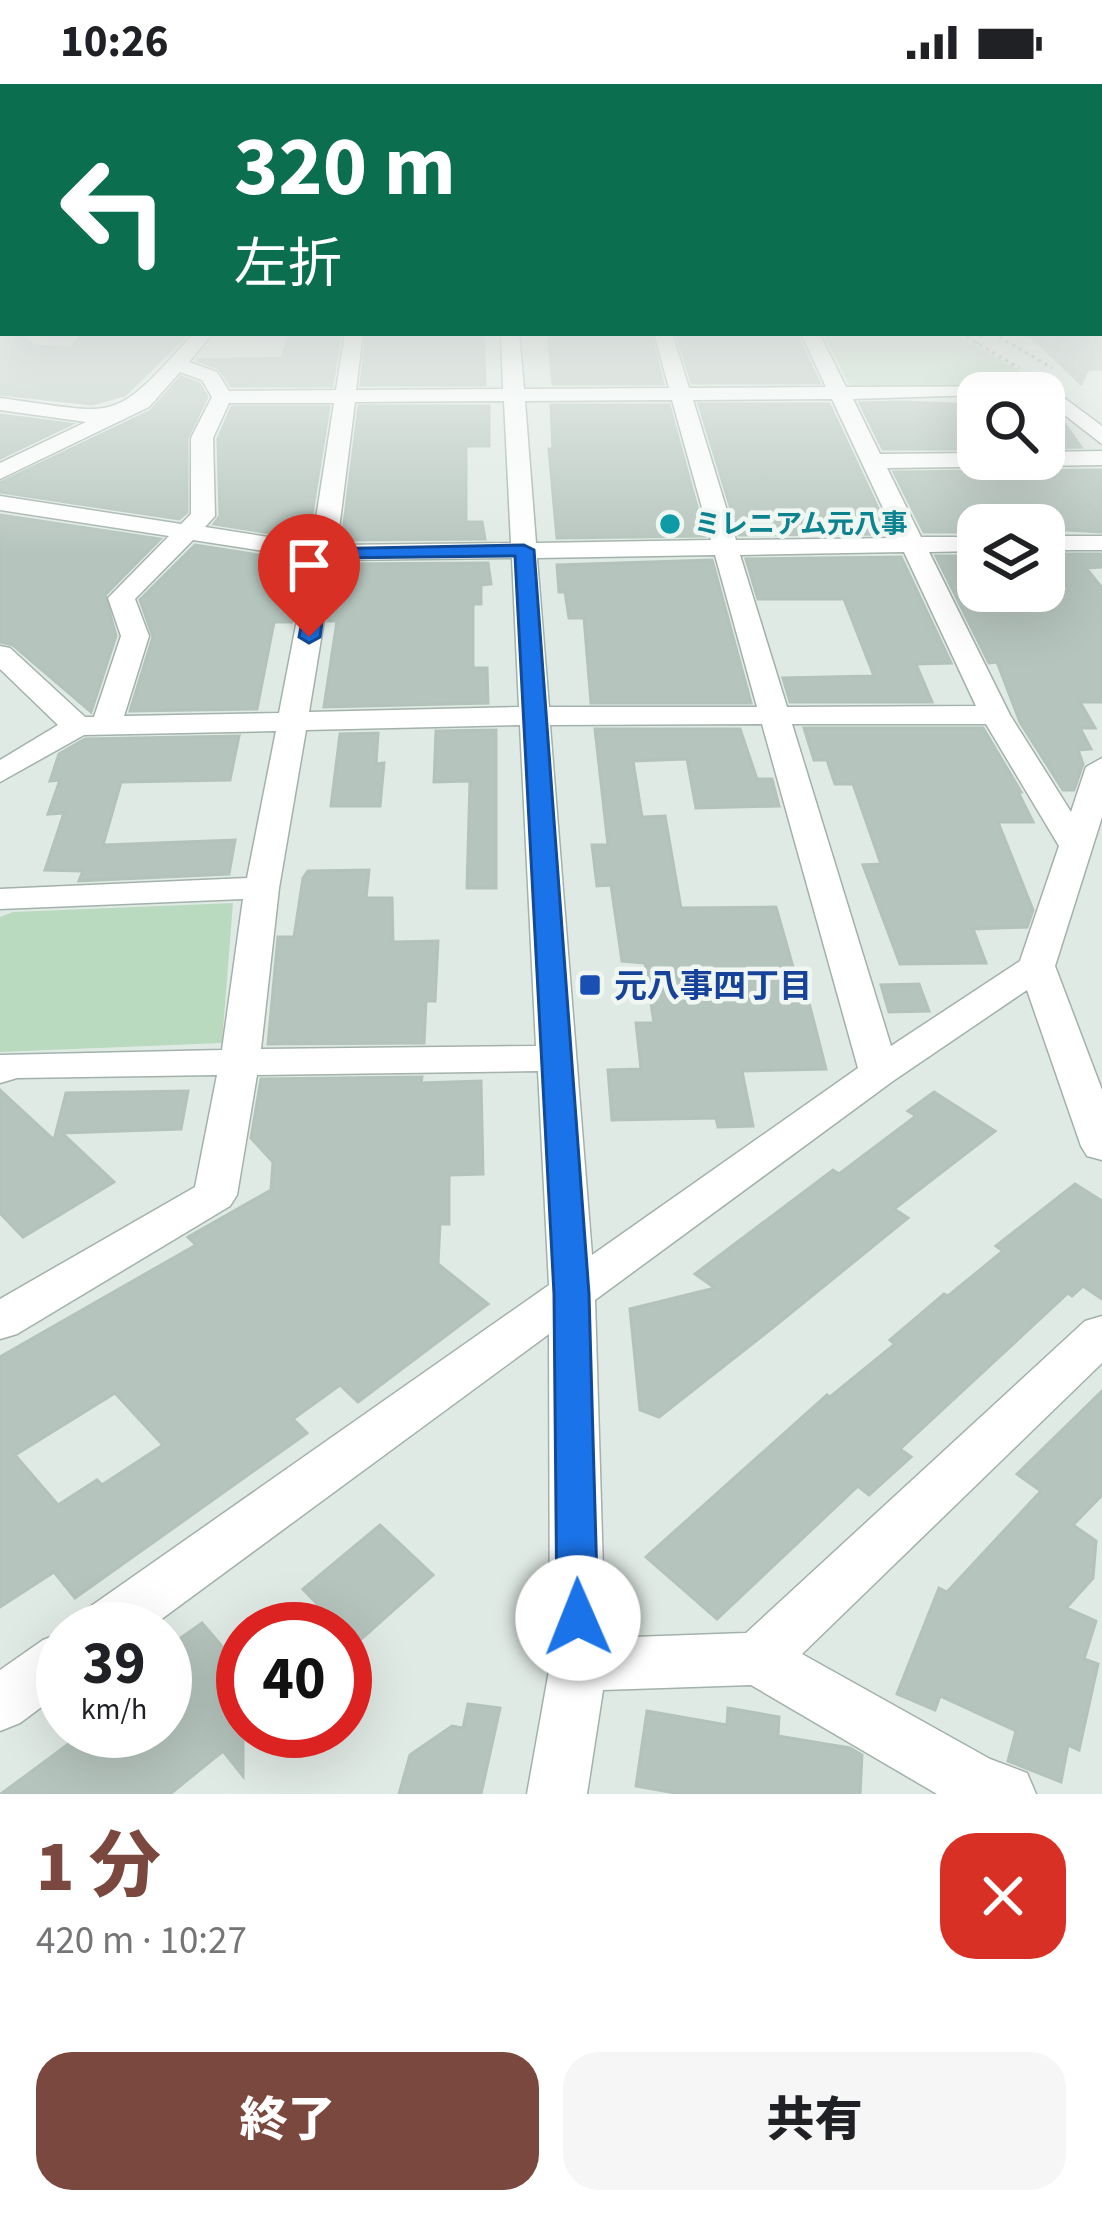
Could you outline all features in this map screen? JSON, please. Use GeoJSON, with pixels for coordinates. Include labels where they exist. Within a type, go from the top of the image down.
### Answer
{"type":"FeatureCollection","features":[{"type":"Feature","properties":{"kind":"street"},"geometry":{"type":"LineString","coordinates":[[0,472],[113,419],[147,397]]}},
{"type":"Feature","properties":{"kind":"street"},"geometry":{"type":"LineString","coordinates":[[0,1321],[215,1195],[346,397]]}},
{"type":"Feature","properties":{"kind":"street"},"geometry":{"type":"LineString","coordinates":[[92,726],[135,636],[121,598],[203,516],[202,438],[222,398],[380,397]]}},
{"type":"Feature","properties":{"kind":"street"},"geometry":{"type":"LineString","coordinates":[[514,397],[572,1294],[578,1665],[556,1794]]}},
{"type":"Feature","properties":{"kind":"street"},"geometry":{"type":"LineString","coordinates":[[682,397],[879,1072]]}},
{"type":"Feature","properties":{"kind":"street"},"geometry":{"type":"LineString","coordinates":[[843,397],[995,715],[1076,846]]}},
{"type":"Feature","properties":{"kind":"street"},"geometry":{"type":"LineString","coordinates":[[0,404],[113,419]]}},
{"type":"Feature","properties":{"kind":"street"},"geometry":{"type":"LineString","coordinates":[[1065,406],[1102,437]]}},
{"type":"Feature","properties":{"kind":"street"},"geometry":{"type":"LineString","coordinates":[[1065,459],[1102,458]]}},
{"type":"Feature","properties":{"kind":"street"},"geometry":{"type":"LineString","coordinates":[[871,460],[957,460]]}},
{"type":"Feature","properties":{"kind":"street"},"geometry":{"type":"LineString","coordinates":[[0,503],[323,553],[957,544]]}},
{"type":"Feature","properties":{"kind":"street"},"geometry":{"type":"LineString","coordinates":[[1065,544],[1102,543]]}},
{"type":"Feature","properties":{"kind":"street"},"geometry":{"type":"LineString","coordinates":[[0,654],[92,726]]}},
{"type":"Feature","properties":{"kind":"street"},"geometry":{"type":"LineString","coordinates":[[0,772],[92,726],[535,716],[995,715]]}},
{"type":"Feature","properties":{"kind":"street"},"geometry":{"type":"LineString","coordinates":[[1102,767],[1037,966],[1102,1146]]}},
{"type":"Feature","properties":{"kind":"street"},"geometry":{"type":"LineString","coordinates":[[0,898],[262,888]]}},
{"type":"Feature","properties":{"kind":"street"},"geometry":{"type":"LineString","coordinates":[[142,1602],[879,1072],[1037,966]]}},
{"type":"Feature","properties":{"kind":"street"},"geometry":{"type":"LineString","coordinates":[[0,1070],[10,1065],[240,1060],[557,1058]]}},
{"type":"Feature","properties":{"kind":"street"},"geometry":{"type":"LineString","coordinates":[[758,1659],[1102,1334]]}},
{"type":"Feature","properties":{"kind":"street"},"geometry":{"type":"LineString","coordinates":[[578,1665],[758,1659],[976,1784],[1006,1794]]}},
{"type":"Feature","properties":{"kind":"street"},"geometry":{"type":"LineString","coordinates":[[0,1704],[36,1678]]}},
{"type":"Feature","properties":{"kind":"green space"},"geometry":{"type":"Polygon","coordinates":[[[233,903],[222,1043],[0,1052],[0,917],[13,912],[233,903]]]}},
{"type":"Feature","properties":{"kind":"building"},"geometry":{"type":"Polygon","coordinates":[[[26,397],[118,397],[92,404],[26,397]]]}},
{"type":"Feature","properties":{"kind":"building"},"geometry":{"type":"Polygon","coordinates":[[[164,397],[207,397],[187,438],[187,512],[179,519],[0,492],[0,483],[151,411],[164,397]]]}},
{"type":"Feature","properties":{"kind":"building"},"geometry":{"type":"Polygon","coordinates":[[[860,403],[957,404],[957,449],[883,449],[860,403]]]}},
{"type":"Feature","properties":{"kind":"building"},"geometry":{"type":"Polygon","coordinates":[[[699,404],[829,404],[890,534],[739,535],[699,404]]]}},
{"type":"Feature","properties":{"kind":"building"},"geometry":{"type":"Polygon","coordinates":[[[551,405],[669,405],[705,536],[557,538],[549,449],[553,449],[551,405]]]}},
{"type":"Feature","properties":{"kind":"building"},"geometry":{"type":"Polygon","coordinates":[[[359,406],[489,406],[489,446],[466,446],[466,522],[482,522],[485,539],[342,540],[359,406]]]}},
{"type":"Feature","properties":{"kind":"building"},"geometry":{"type":"Polygon","coordinates":[[[232,407],[329,407],[308,539],[214,524],[220,516],[218,439],[232,407]]]}},
{"type":"Feature","properties":{"kind":"building"},"geometry":{"type":"Polygon","coordinates":[[[0,415],[71,424],[0,458],[0,415]]]}},
{"type":"Feature","properties":{"kind":"building"},"geometry":{"type":"Polygon","coordinates":[[[1065,424],[1081,447],[1065,447],[1065,424]]]}},
{"type":"Feature","properties":{"kind":"building"},"geometry":{"type":"Polygon","coordinates":[[[1065,470],[1102,470],[1102,532],[1065,530],[1065,504],[957,504],[957,532],[924,532],[894,472],[957,471],[957,480],[1065,480],[1065,470]]]}},
{"type":"Feature","properties":{"kind":"building"},"geometry":{"type":"Polygon","coordinates":[[[0,515],[160,539],[105,595],[116,636],[91,712],[13,645],[0,642],[0,515]]]}},
{"type":"Feature","properties":{"kind":"building"},"geometry":{"type":"Polygon","coordinates":[[[195,545],[304,562],[292,622],[274,622],[257,709],[130,711],[153,637],[140,600],[195,545]]]}},
{"type":"Feature","properties":{"kind":"building"},"geometry":{"type":"Polygon","coordinates":[[[1065,554],[1102,554],[1102,567],[1086,568],[1102,588],[1102,702],[1080,702],[1095,728],[1080,728],[1091,749],[1078,750],[1083,764],[1074,790],[1063,790],[1020,722],[997,662],[989,663],[964,612],[1065,612],[1065,591],[1069,591],[1065,554]]]}},
{"type":"Feature","properties":{"kind":"building"},"geometry":{"type":"Polygon","coordinates":[[[936,556],[957,556],[957,598],[936,556]]]}},
{"type":"Feature","properties":{"kind":"building"},"geometry":{"type":"Polygon","coordinates":[[[901,557],[951,663],[916,664],[932,702],[790,702],[783,678],[874,676],[844,599],[758,599],[746,559],[901,557]]]}},
{"type":"Feature","properties":{"kind":"building"},"geometry":{"type":"Polygon","coordinates":[[[712,560],[751,703],[591,703],[584,618],[569,618],[565,592],[559,592],[557,565],[712,560]]]}},
{"type":"Feature","properties":{"kind":"building"},"geometry":{"type":"Polygon","coordinates":[[[488,563],[491,584],[481,585],[481,604],[473,604],[473,668],[487,668],[488,703],[324,707],[337,621],[328,621],[338,564],[488,563]]]}},
{"type":"Feature","properties":{"kind":"building"},"geometry":{"type":"Polygon","coordinates":[[[804,728],[983,728],[1033,822],[998,822],[1033,910],[1027,927],[973,929],[986,963],[900,964],[863,865],[881,864],[853,784],[835,784],[827,760],[814,760],[804,728]]]}},
{"type":"Feature","properties":{"kind":"building"},"geometry":{"type":"Polygon","coordinates":[[[595,729],[740,729],[757,779],[772,779],[779,806],[696,808],[687,759],[633,761],[642,817],[665,816],[681,908],[776,907],[802,999],[808,999],[826,1069],[742,1071],[753,1126],[718,1127],[716,1118],[612,1120],[608,1070],[641,1069],[636,1023],[654,1023],[645,963],[622,961],[611,885],[597,886],[592,845],[608,845],[595,729]]]}},
{"type":"Feature","properties":{"kind":"building"},"geometry":{"type":"Polygon","coordinates":[[[496,730],[496,888],[467,888],[470,781],[434,782],[436,731],[496,730]]]}},
{"type":"Feature","properties":{"kind":"building"},"geometry":{"type":"Polygon","coordinates":[[[378,733],[376,764],[384,763],[380,806],[331,806],[340,734],[378,733]]]}},
{"type":"Feature","properties":{"kind":"building"},"geometry":{"type":"Polygon","coordinates":[[[239,736],[230,780],[121,782],[103,845],[235,840],[229,874],[79,881],[83,871],[45,870],[64,813],[48,814],[60,780],[50,781],[59,754],[85,739],[239,736]]]}},
{"type":"Feature","properties":{"kind":"building"},"geometry":{"type":"Polygon","coordinates":[[[369,870],[366,898],[392,898],[393,942],[438,941],[435,1001],[426,1001],[424,1043],[268,1044],[278,937],[294,937],[303,878],[308,871],[369,870]]]}},
{"type":"Feature","properties":{"kind":"building"},"geometry":{"type":"Polygon","coordinates":[[[919,984],[929,1011],[889,1012],[881,985],[919,984]]]}},
{"type":"Feature","properties":{"kind":"building"},"geometry":{"type":"Polygon","coordinates":[[[261,1079],[481,1081],[483,1174],[449,1175],[449,1224],[440,1224],[438,1264],[488,1304],[358,1402],[340,1385],[293,1419],[307,1433],[75,1598],[54,1572],[0,1607],[0,1357],[196,1245],[188,1237],[271,1190],[273,1162],[251,1138],[261,1079]],[[115,1393],[15,1455],[58,1505],[97,1480],[102,1485],[163,1445],[115,1393]]]}},
{"type":"Feature","properties":{"kind":"building"},"geometry":{"type":"Polygon","coordinates":[[[0,1090],[54,1140],[66,1093],[188,1091],[181,1129],[62,1133],[114,1182],[23,1237],[0,1213],[0,1090]]]}},
{"type":"Feature","properties":{"kind":"building"},"geometry":{"type":"Polygon","coordinates":[[[934,1092],[995,1131],[894,1209],[908,1218],[771,1329],[659,1417],[640,1410],[630,1309],[715,1288],[695,1274],[833,1170],[839,1174],[916,1116],[908,1111],[934,1092]]]}},
{"type":"Feature","properties":{"kind":"building"},"geometry":{"type":"Polygon","coordinates":[[[1075,1184],[1102,1201],[1102,1299],[1083,1286],[1072,1296],[1068,1293],[900,1449],[911,1457],[869,1495],[858,1486],[717,1619],[646,1557],[827,1395],[895,1344],[890,1340],[1003,1251],[996,1246],[1075,1184]]]}},
{"type":"Feature","properties":{"kind":"building"},"geometry":{"type":"Polygon","coordinates":[[[1102,1391],[1102,1495],[1073,1525],[1096,1541],[1093,1578],[1066,1608],[1096,1621],[1084,1659],[1098,1664],[1079,1750],[1068,1745],[1061,1782],[1008,1761],[1016,1731],[940,1696],[935,1710],[897,1694],[939,1588],[947,1592],[1041,1491],[1017,1474],[1102,1391]]]}},
{"type":"Feature","properties":{"kind":"building"},"geometry":{"type":"Polygon","coordinates":[[[380,1525],[433,1575],[372,1629],[372,1602],[315,1602],[303,1589],[380,1525]]]}},
{"type":"Feature","properties":{"kind":"building"},"geometry":{"type":"Polygon","coordinates":[[[202,1623],[216,1639],[216,1757],[170,1794],[1,1794],[50,1758],[192,1758],[192,1630],[202,1623]]]}},
{"type":"Feature","properties":{"kind":"building"},"geometry":{"type":"Polygon","coordinates":[[[468,1704],[500,1708],[481,1794],[399,1794],[410,1755],[452,1726],[463,1728],[468,1704]]]}},
{"type":"Feature","properties":{"kind":"building"},"geometry":{"type":"Polygon","coordinates":[[[728,1708],[779,1717],[778,1736],[850,1748],[862,1755],[860,1794],[681,1794],[636,1786],[647,1711],[727,1725],[728,1708]]]}},
{"type":"Feature","properties":{"kind":"building"},"geometry":{"type":"Polygon","coordinates":[[[229,1758],[243,1758],[243,1776],[229,1758]]]}},
{"type":"Feature","properties":{"kind":"place","name":"ミレニアム元八事"},"geometry":{"type":"Point","coordinates":[670,524]}},
{"type":"Feature","properties":{"kind":"place","name":"元八事四丁目"},"geometry":{"type":"Point","coordinates":[590,985]}},
{"type":"Feature","properties":{"kind":"route"},"geometry":{"type":"LineString","coordinates":[[309,637],[323,553],[524,550],[572,1294],[578,1618]]}}]}
